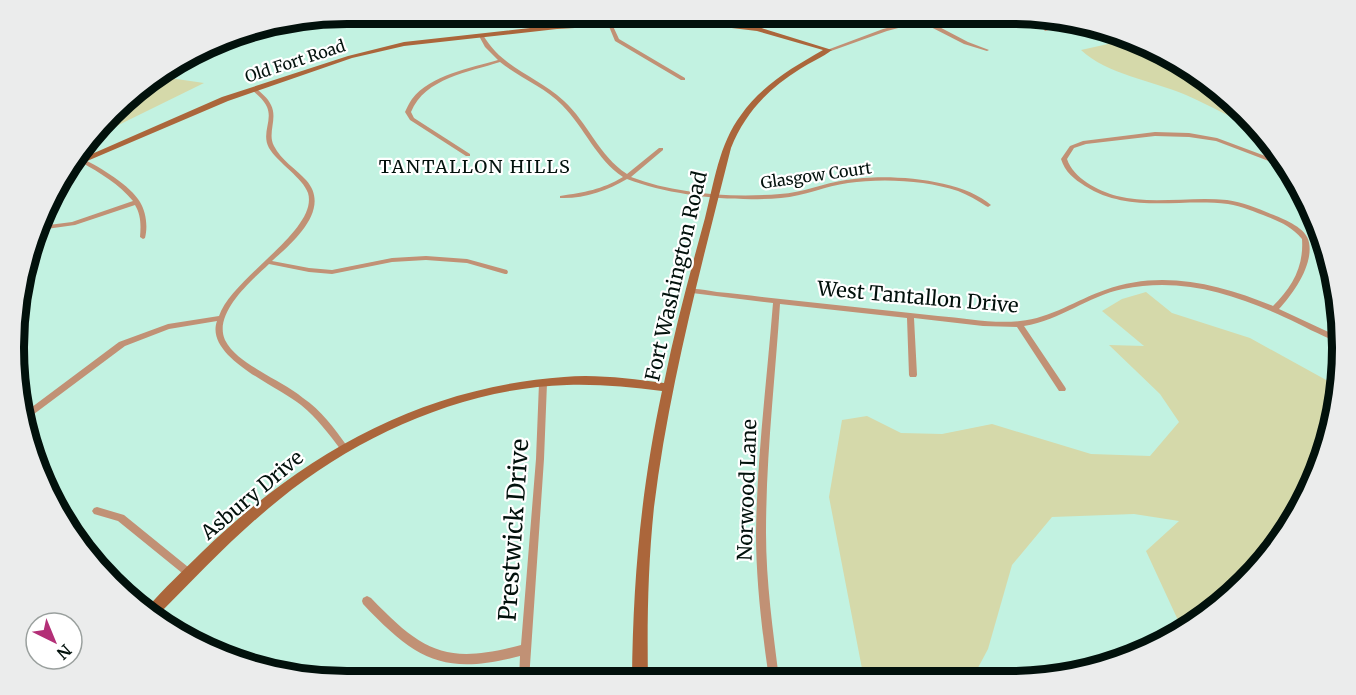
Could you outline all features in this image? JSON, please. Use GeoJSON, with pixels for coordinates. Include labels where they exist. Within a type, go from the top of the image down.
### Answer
{"type":"FeatureCollection","features":[{"type":"Feature","properties":{"kind":"main road","name":"Old Fort Road"},"geometry":{"type":"LineString","coordinates":[[84,160],[184,116],[254,89],[388,47],[610,24]]}},
{"type":"Feature","properties":{"kind":"main road","name":"Old Fort Road"},"geometry":{"type":"LineString","coordinates":[[715,24],[758,29],[829,50]]}},
{"type":"Feature","properties":{"kind":"main road","name":"Fort Washington Road"},"geometry":{"type":"LineString","coordinates":[[640,671],[640,624],[648,508],[669,388],[715,195],[731,138],[748,109],[788,74],[829,50]]}},
{"type":"Feature","properties":{"kind":"main road","name":"Asbury Drive"},"geometry":{"type":"LineString","coordinates":[[156,608],[278,493],[344,448],[400,420],[432,408],[497,390],[543,383],[609,380],[669,388]]}},
{"type":"Feature","properties":{"kind":"street"},"geometry":{"type":"LineString","coordinates":[[610,24],[617,40],[683,79]]}},
{"type":"Feature","properties":{"kind":"street"},"geometry":{"type":"LineString","coordinates":[[758,29],[763,24]]}},
{"type":"Feature","properties":{"kind":"street","name":"Fort Washington Road"},"geometry":{"type":"LineString","coordinates":[[829,50],[858,38],[908,24]]}},
{"type":"Feature","properties":{"kind":"street"},"geometry":{"type":"LineString","coordinates":[[930,24],[966,43],[987,50]]}},
{"type":"Feature","properties":{"kind":"street"},"geometry":{"type":"LineString","coordinates":[[1044,26],[1047,30]]}},
{"type":"Feature","properties":{"kind":"street"},"geometry":{"type":"LineString","coordinates":[[481,36],[492,53],[562,102],[582,124],[602,158],[629,178]]}},
{"type":"Feature","properties":{"kind":"street"},"geometry":{"type":"LineString","coordinates":[[468,155],[412,119],[408,112],[410,105],[416,94],[428,86],[502,60]]}},
{"type":"Feature","properties":{"kind":"street"},"geometry":{"type":"LineString","coordinates":[[254,89],[272,108],[273,118],[269,137],[271,146],[307,181],[311,194],[310,209],[304,224],[237,293],[219,318],[219,334],[228,352],[302,400],[330,429],[344,448]]}},
{"type":"Feature","properties":{"kind":"street"},"geometry":{"type":"LineString","coordinates":[[1272,161],[1217,140],[1172,134],[1085,142],[1072,147],[1064,159],[1069,170],[1082,182],[1116,198],[1146,203],[1230,202],[1261,212],[1294,227],[1305,239],[1303,268],[1287,297],[1275,309]]}},
{"type":"Feature","properties":{"kind":"street"},"geometry":{"type":"LineString","coordinates":[[562,197],[600,191],[629,178],[662,150]]}},
{"type":"Feature","properties":{"kind":"street"},"geometry":{"type":"LineString","coordinates":[[84,161],[124,187],[137,202],[142,215],[143,237]]}},
{"type":"Feature","properties":{"kind":"street","name":"Glasgow Court"},"geometry":{"type":"LineString","coordinates":[[629,178],[663,188],[715,195],[779,196],[845,182],[875,180],[951,187],[972,194],[988,205]]}},
{"type":"Feature","properties":{"kind":"street"},"geometry":{"type":"LineString","coordinates":[[48,227],[73,224],[137,202]]}},
{"type":"Feature","properties":{"kind":"street"},"geometry":{"type":"LineString","coordinates":[[268,262],[332,272],[392,260],[426,258],[467,261],[505,272]]}},
{"type":"Feature","properties":{"kind":"street","name":"West Tantallon Drive"},"geometry":{"type":"LineString","coordinates":[[692,291],[910,315],[1019,324],[1050,318],[1120,287],[1158,281],[1201,285],[1275,309],[1331,336]]}},
{"type":"Feature","properties":{"kind":"street","name":"Norwood Lane"},"geometry":{"type":"LineString","coordinates":[[773,671],[765,602],[761,536],[765,441],[777,300]]}},
{"type":"Feature","properties":{"kind":"street"},"geometry":{"type":"LineString","coordinates":[[910,315],[913,375]]}},
{"type":"Feature","properties":{"kind":"street"},"geometry":{"type":"LineString","coordinates":[[30,413],[122,344],[168,327],[219,318]]}},
{"type":"Feature","properties":{"kind":"street"},"geometry":{"type":"LineString","coordinates":[[1019,324],[1062,389]]}},
{"type":"Feature","properties":{"kind":"street","name":"Prestwick Drive"},"geometry":{"type":"LineString","coordinates":[[525,671],[540,459],[543,383]]}},
{"type":"Feature","properties":{"kind":"street"},"geometry":{"type":"LineString","coordinates":[[97,511],[121,518],[190,574]]}},
{"type":"Feature","properties":{"kind":"street"},"geometry":{"type":"LineString","coordinates":[[368,601],[407,639],[439,657],[484,660],[526,649]]}},
{"type":"Feature","properties":{"kind":"green space"},"geometry":{"type":"Polygon","coordinates":[[[1115,42],[1152,57],[1205,91],[1238,120],[1186,95],[1117,71],[1081,50],[1115,42]]]}},
{"type":"Feature","properties":{"kind":"green space"},"geometry":{"type":"Polygon","coordinates":[[[170,78],[204,83],[108,130],[134,104],[170,78]]]}},
{"type":"Feature","properties":{"kind":"green space"},"geometry":{"type":"Polygon","coordinates":[[[1146,292],[1172,313],[1250,338],[1330,382],[1326,411],[1315,451],[1299,491],[1277,527],[1252,561],[1222,591],[1179,622],[1146,551],[1179,521],[1134,514],[1052,517],[1012,565],[988,649],[976,671],[862,671],[829,497],[842,420],[867,416],[901,433],[942,434],[992,424],[1091,454],[1150,456],[1179,422],[1160,394],[1109,345],[1144,346],[1102,311],[1122,299],[1146,292]]]}},
{"type":"Feature","properties":{"kind":"district","name":"TANTALLON HILLS"},"geometry":{"type":"Point","coordinates":[475,167]}}]}
